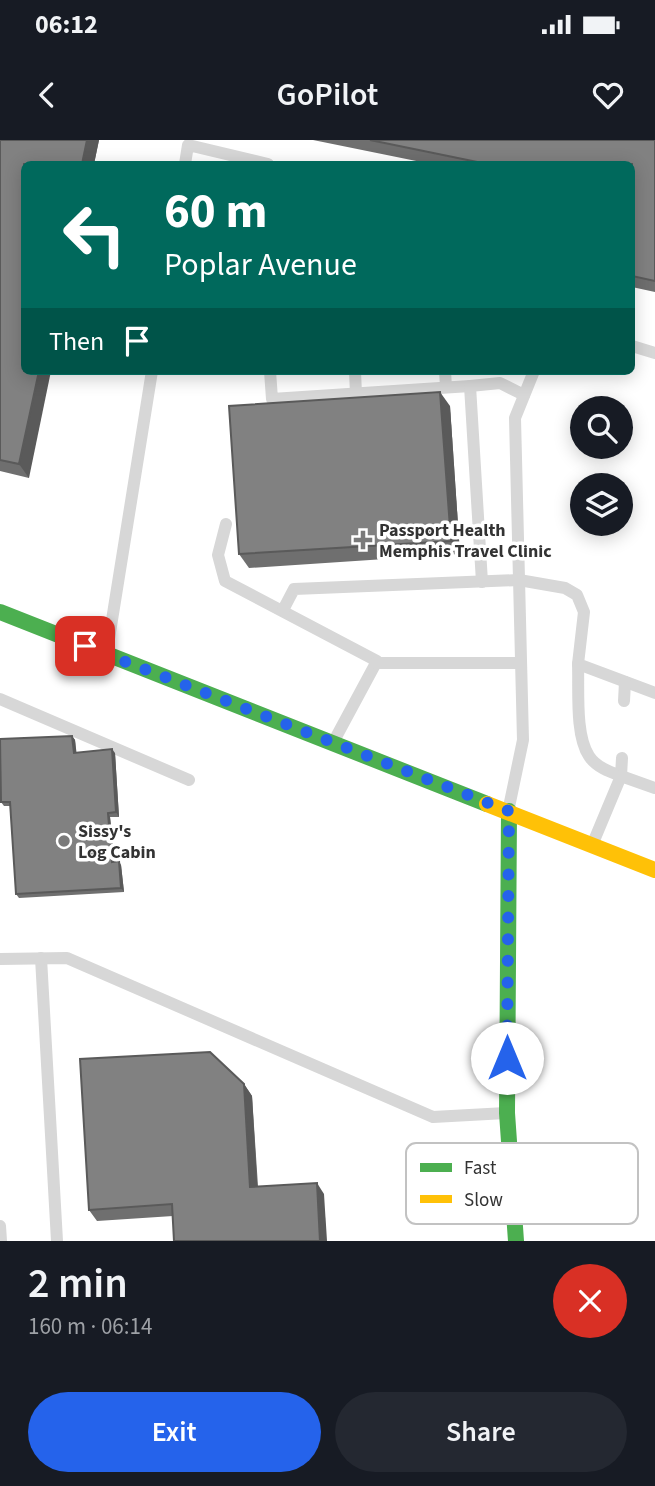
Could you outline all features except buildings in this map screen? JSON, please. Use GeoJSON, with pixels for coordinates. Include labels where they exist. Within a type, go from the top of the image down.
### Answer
{"type":"FeatureCollection","features":[{"type":"Feature","properties":{"kind":"main road"},"geometry":{"type":"LineString","coordinates":[[0,612],[655,870]]}},
{"type":"Feature","properties":{"kind":"main road"},"geometry":{"type":"LineString","coordinates":[[509,811],[509,1143]]}},
{"type":"Feature","properties":{"kind":"lane"},"geometry":{"type":"LineString","coordinates":[[185,161],[188,145],[255,161]]}},
{"type":"Feature","properties":{"kind":"lane"},"geometry":{"type":"LineString","coordinates":[[635,347],[655,353]]}},
{"type":"Feature","properties":{"kind":"lane"},"geometry":{"type":"LineString","coordinates":[[107,654],[151,375]]}},
{"type":"Feature","properties":{"kind":"lane"},"geometry":{"type":"LineString","coordinates":[[270,375],[272,399],[470,386],[499,377],[524,395]]}},
{"type":"Feature","properties":{"kind":"lane"},"geometry":{"type":"LineString","coordinates":[[355,375],[356,394]]}},
{"type":"Feature","properties":{"kind":"lane"},"geometry":{"type":"LineString","coordinates":[[445,375],[446,387]]}},
{"type":"Feature","properties":{"kind":"lane"},"geometry":{"type":"LineString","coordinates":[[509,811],[523,740],[514,418],[532,375]]}},
{"type":"Feature","properties":{"kind":"lane"},"geometry":{"type":"LineString","coordinates":[[470,386],[482,582]]}},
{"type":"Feature","properties":{"kind":"lane"},"geometry":{"type":"LineString","coordinates":[[226,524],[218,555],[225,581],[377,661],[376,663]]}},
{"type":"Feature","properties":{"kind":"lane"},"geometry":{"type":"LineString","coordinates":[[283,610],[294,589],[519,580],[565,588],[577,595],[584,612],[578,664],[581,736],[589,757],[604,769],[655,788]]}},
{"type":"Feature","properties":{"kind":"lane"},"geometry":{"type":"LineString","coordinates":[[376,663],[521,663]]}},
{"type":"Feature","properties":{"kind":"lane"},"geometry":{"type":"LineString","coordinates":[[333,743],[376,663]]}},
{"type":"Feature","properties":{"kind":"lane"},"geometry":{"type":"LineString","coordinates":[[578,664],[655,693]]}},
{"type":"Feature","properties":{"kind":"lane"},"geometry":{"type":"LineString","coordinates":[[624,701],[625,682]]}},
{"type":"Feature","properties":{"kind":"lane"},"geometry":{"type":"LineString","coordinates":[[0,699],[189,780]]}},
{"type":"Feature","properties":{"kind":"lane"},"geometry":{"type":"LineString","coordinates":[[593,845],[621,776],[622,758]]}},
{"type":"Feature","properties":{"kind":"lane"},"geometry":{"type":"LineString","coordinates":[[41,958],[57,1241]]}},
{"type":"Feature","properties":{"kind":"lane"},"geometry":{"type":"LineString","coordinates":[[0,959],[66,958],[433,1117],[507,1113]]}},
{"type":"Feature","properties":{"kind":"lane"},"geometry":{"type":"LineString","coordinates":[[0,1226],[1,1241]]}},
{"type":"Feature","properties":{"kind":"traffic: fast"},"geometry":{"type":"LineString","coordinates":[[0,612],[487,804]]}},
{"type":"Feature","properties":{"kind":"traffic: fast"},"geometry":{"type":"LineString","coordinates":[[509,811],[509,1143]]}},
{"type":"Feature","properties":{"kind":"traffic: fast"},"geometry":{"type":"LineString","coordinates":[[515,1224],[516,1241]]}},
{"type":"Feature","properties":{"kind":"traffic: slow"},"geometry":{"type":"LineString","coordinates":[[487,804],[655,870]]}},
{"type":"Feature","properties":{"kind":"place","name":"Passport Health Memphis Travel Clinic"},"geometry":{"type":"Point","coordinates":[363,540]}},
{"type":"Feature","properties":{"kind":"place","name":"Sissy's Log Cabin"},"geometry":{"type":"Point","coordinates":[64,841]}},
{"type":"Feature","properties":{"kind":"route"},"geometry":{"type":"LineString","coordinates":[[85,646],[509,811],[507,1058]]}}]}
